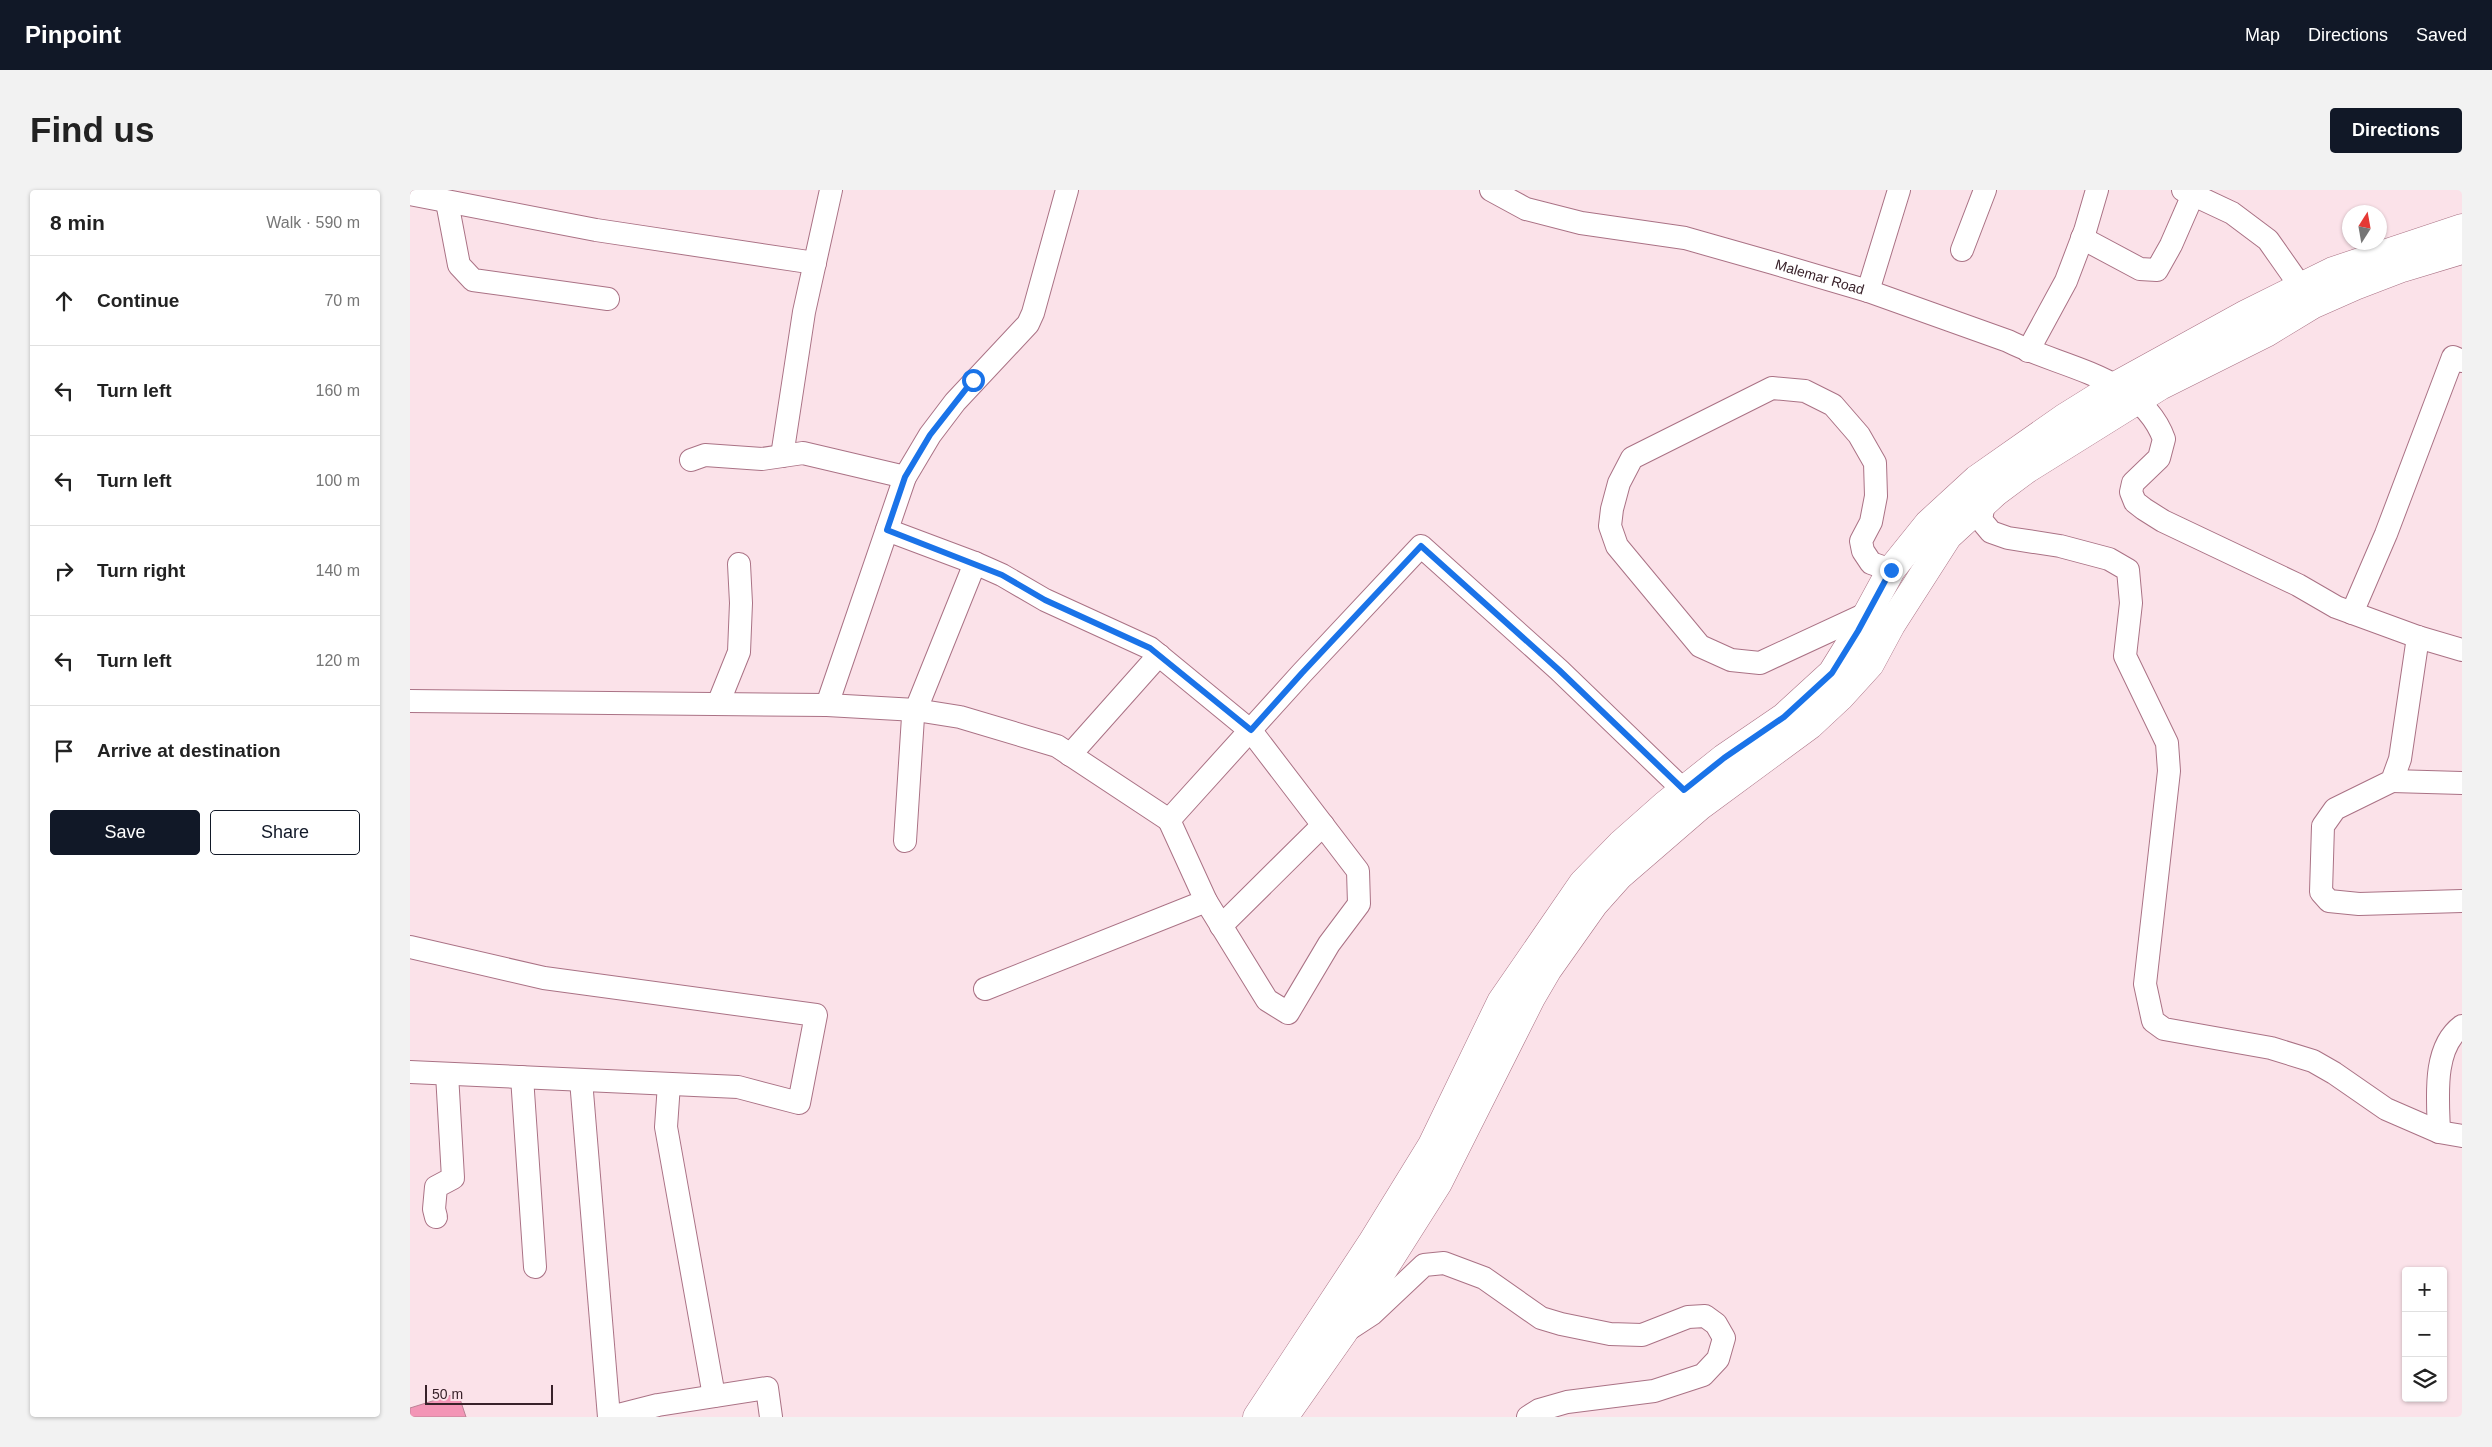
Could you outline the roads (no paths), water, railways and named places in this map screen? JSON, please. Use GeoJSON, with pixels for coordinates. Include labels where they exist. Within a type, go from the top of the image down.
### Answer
{"type":"FeatureCollection","features":[{"type":"Feature","properties":{"kind":"main road"},"geometry":{"type":"LineString","coordinates":[[1257,1417],[1381,1252],[1438,1183],[1531,998],[1548,969],[1594,904],[1692,798],[1724,758],[1784,717],[1832,673],[1891,570],[1928,524],[1977,479],[2064,418],[2117,385],[2246,314],[2333,271],[2384,252],[2462,228]]}},
{"type":"Feature","properties":{"kind":"main road"},"geometry":{"type":"LineString","coordinates":[[1692,798],[1810,725],[1840,697],[1870,664],[1891,625],[1948,536],[1984,502],[2027,468],[2160,386],[2266,333],[2312,305],[2363,283],[2462,250]]}},
{"type":"Feature","properties":{"kind":"main road"},"geometry":{"type":"LineString","coordinates":[[1284,1417],[1344,1333],[1381,1252]]}},
{"type":"Feature","properties":{"kind":"street"},"geometry":{"type":"LineString","coordinates":[[782,456],[804,312],[831,190]]}},
{"type":"Feature","properties":{"kind":"street"},"geometry":{"type":"LineString","coordinates":[[828,705],[905,477],[930,435],[955,402],[1028,324],[1033,313],[1067,190]]}},
{"type":"Feature","properties":{"kind":"street","name":"Malemar Road"},"geometry":{"type":"LineString","coordinates":[[1491,190],[1526,209],[1581,223],[1685,238],[1868,291],[2008,341],[2028,351],[2117,385],[2138,401],[2155,421],[2164,439],[2159,458],[2133,483],[2131,492],[2135,502],[2164,521],[2352,613]]}},
{"type":"Feature","properties":{"kind":"street"},"geometry":{"type":"LineString","coordinates":[[1868,291],[1899,190]]}},
{"type":"Feature","properties":{"kind":"street"},"geometry":{"type":"LineString","coordinates":[[1962,250],[1985,190]]}},
{"type":"Feature","properties":{"kind":"street"},"geometry":{"type":"LineString","coordinates":[[2028,351],[2066,281],[2097,190]]}},
{"type":"Feature","properties":{"kind":"street"},"geometry":{"type":"LineString","coordinates":[[2082,238],[2140,269],[2157,270],[2171,245],[2190,192],[2232,213],[2268,240],[2301,287]]}},
{"type":"Feature","properties":{"kind":"street"},"geometry":{"type":"LineString","coordinates":[[410,194],[596,230],[814,263]]}},
{"type":"Feature","properties":{"kind":"street"},"geometry":{"type":"LineString","coordinates":[[448,202],[459,265],[473,280],[608,299]]}},
{"type":"Feature","properties":{"kind":"street"},"geometry":{"type":"LineString","coordinates":[[2462,361],[2453,358],[2386,534],[2352,613],[2418,637],[2462,650]]}},
{"type":"Feature","properties":{"kind":"street"},"geometry":{"type":"LineString","coordinates":[[1868,613],[1760,663],[1731,660],[1700,646],[1617,546],[1610,526],[1616,492],[1632,458],[1772,388],[1805,391],[1833,405],[1859,435],[1875,463],[1876,496],[1871,522],[1861,541],[1863,551],[1871,563],[1891,570]]}},
{"type":"Feature","properties":{"kind":"street"},"geometry":{"type":"LineString","coordinates":[[691,460],[705,456],[762,459],[803,453],[905,477]]}},
{"type":"Feature","properties":{"kind":"street"},"geometry":{"type":"LineString","coordinates":[[1984,502],[1981,520],[1990,532],[2008,538],[2060,546],[2101,557],[2128,570],[2131,603],[2125,656],[2167,743],[2169,771],[2145,984],[2153,1021],[2164,1029],[2271,1048],[2313,1061],[2334,1072],[2386,1110],[2439,1132],[2462,1136]]}},
{"type":"Feature","properties":{"kind":"street"},"geometry":{"type":"LineString","coordinates":[[410,701],[828,705],[916,710],[960,717],[1058,746],[1169,820],[1206,901],[1266,1000],[1288,1013],[1329,944],[1360,904],[1358,871],[1251,730],[1150,648],[1045,600],[1002,575],[887,530]]}},
{"type":"Feature","properties":{"kind":"street"},"geometry":{"type":"LineString","coordinates":[[1169,820],[1302,673],[1421,546],[1559,670],[1692,798]]}},
{"type":"Feature","properties":{"kind":"street"},"geometry":{"type":"LineString","coordinates":[[905,840],[913,718],[975,563]]}},
{"type":"Feature","properties":{"kind":"street"},"geometry":{"type":"LineString","coordinates":[[718,704],[739,652],[741,604],[739,564]]}},
{"type":"Feature","properties":{"kind":"street"},"geometry":{"type":"LineString","coordinates":[[2392,781],[2400,759],[2418,637]]}},
{"type":"Feature","properties":{"kind":"street"},"geometry":{"type":"LineString","coordinates":[[1070,755],[1159,655]]}},
{"type":"Feature","properties":{"kind":"street"},"geometry":{"type":"LineString","coordinates":[[2462,783],[2392,781],[2334,810],[2324,826],[2321,892],[2329,900],[2359,904],[2462,901]]}},
{"type":"Feature","properties":{"kind":"street"},"geometry":{"type":"LineString","coordinates":[[1221,926],[1323,825]]}},
{"type":"Feature","properties":{"kind":"street"},"geometry":{"type":"LineString","coordinates":[[985,989],[1206,901]]}},
{"type":"Feature","properties":{"kind":"street"},"geometry":{"type":"LineString","coordinates":[[410,947],[544,978],[816,1015],[799,1103],[738,1087],[410,1072]]}},
{"type":"Feature","properties":{"kind":"street"},"geometry":{"type":"LineString","coordinates":[[2439,1132],[2438,1088],[2445,1048],[2455,1031],[2462,1026]]}},
{"type":"Feature","properties":{"kind":"street"},"geometry":{"type":"LineString","coordinates":[[436,1217],[434,1209],[436,1187],[453,1178],[447,1074]]}},
{"type":"Feature","properties":{"kind":"street"},"geometry":{"type":"LineString","coordinates":[[522,1077],[535,1267]]}},
{"type":"Feature","properties":{"kind":"street"},"geometry":{"type":"LineString","coordinates":[[581,1080],[610,1417],[658,1405],[767,1388],[771,1417]]}},
{"type":"Feature","properties":{"kind":"street"},"geometry":{"type":"LineString","coordinates":[[670,1084],[666,1127],[714,1396]]}},
{"type":"Feature","properties":{"kind":"street"},"geometry":{"type":"LineString","coordinates":[[1344,1333],[1372,1314],[1424,1265],[1444,1263],[1484,1278],[1541,1318],[1561,1324],[1610,1334],[1642,1335],[1688,1317],[1705,1316],[1716,1324],[1724,1338],[1718,1359],[1703,1375],[1654,1391],[1567,1402],[1539,1410],[1528,1417]]}}]}
